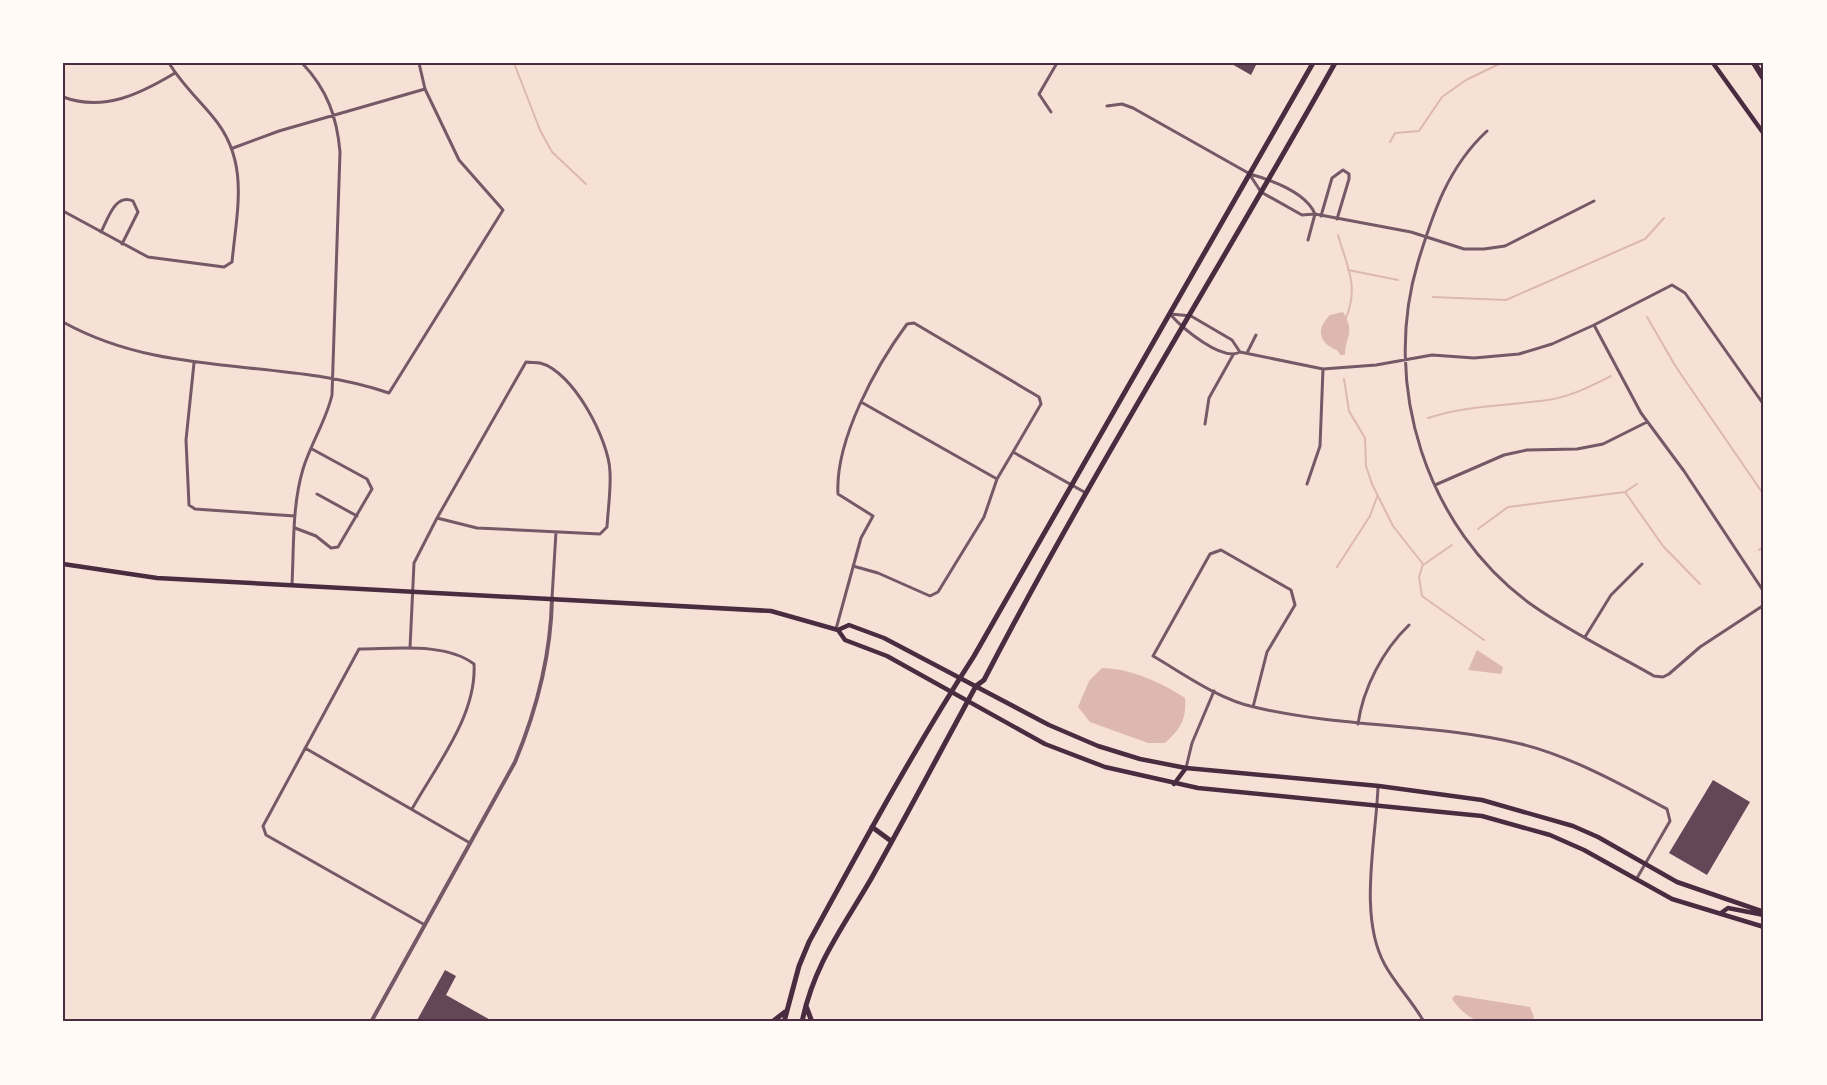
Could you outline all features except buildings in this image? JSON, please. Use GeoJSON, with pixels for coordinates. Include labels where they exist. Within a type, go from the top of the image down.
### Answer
{"type":"FeatureCollection","features":[{"type":"Feature","properties":{"kind":"highway"},"geometry":{"type":"LineString","coordinates":[[1754,63],[1764,79]]}},
{"type":"Feature","properties":{"kind":"main road"},"geometry":{"type":"LineString","coordinates":[[784,1022],[799,966],[809,942],[872,827],[1073,485],[1313,63]]}},
{"type":"Feature","properties":{"kind":"main road"},"geometry":{"type":"LineString","coordinates":[[802,1022],[805,1004],[824,954],[891,841],[976,686],[984,680],[1048,557],[1191,316],[1335,63]]}},
{"type":"Feature","properties":{"kind":"main road"},"geometry":{"type":"LineString","coordinates":[[1713,63],[1764,134]]}},
{"type":"Feature","properties":{"kind":"main road"},"geometry":{"type":"LineString","coordinates":[[63,564],[157,578],[771,611],[837,630],[845,640],[881,653],[1045,744],[1105,767],[1174,784],[1262,795],[1482,816],[1578,847],[1672,899],[1764,927]]}},
{"type":"Feature","properties":{"kind":"main road"},"geometry":{"type":"LineString","coordinates":[[837,630],[849,625],[884,638],[1049,725],[1098,746],[1140,759],[1186,768],[1378,786],[1482,800],[1530,813],[1598,837],[1677,882],[1764,914]]}},
{"type":"Feature","properties":{"kind":"main road"},"geometry":{"type":"LineString","coordinates":[[1174,784],[1186,768]]}},
{"type":"Feature","properties":{"kind":"main road"},"geometry":{"type":"LineString","coordinates":[[872,827],[891,841]]}},
{"type":"Feature","properties":{"kind":"main road"},"geometry":{"type":"LineString","coordinates":[[1720,913],[1728,908],[1764,914]]}},
{"type":"Feature","properties":{"kind":"main road"},"geometry":{"type":"LineString","coordinates":[[805,1004],[812,1022]]}},
{"type":"Feature","properties":{"kind":"main road"},"geometry":{"type":"LineString","coordinates":[[772,1022],[785,1012]]}},
{"type":"Feature","properties":{"kind":"street"},"geometry":{"type":"LineString","coordinates":[[63,211],[122,244],[157,260],[224,267],[232,262],[238,177],[233,148],[213,117],[169,63]]}},
{"type":"Feature","properties":{"kind":"street"},"geometry":{"type":"LineString","coordinates":[[292,584],[296,516],[303,467],[328,411],[334,378],[340,152],[334,114],[320,84],[302,63]]}},
{"type":"Feature","properties":{"kind":"street"},"geometry":{"type":"LineString","coordinates":[[63,322],[116,346],[194,363],[334,378],[389,393],[503,210],[459,160],[425,89],[419,63]]}},
{"type":"Feature","properties":{"kind":"street"},"geometry":{"type":"LineString","coordinates":[[1051,112],[1039,94],[1057,63]]}},
{"type":"Feature","properties":{"kind":"street"},"geometry":{"type":"LineString","coordinates":[[63,97],[98,103],[126,99],[175,73]]}},
{"type":"Feature","properties":{"kind":"street"},"geometry":{"type":"LineString","coordinates":[[233,148],[334,114],[425,89]]}},
{"type":"Feature","properties":{"kind":"street"},"geometry":{"type":"LineString","coordinates":[[1107,106],[1122,104],[1133,108],[1250,174],[1268,179],[1309,203],[1315,214],[1308,240]]}},
{"type":"Feature","properties":{"kind":"street"},"geometry":{"type":"LineString","coordinates":[[1487,132],[1458,163],[1445,184],[1425,237],[1407,302],[1405,389],[1410,415],[1416,440],[1436,485],[1462,532],[1479,556],[1532,605],[1654,676],[1663,677],[1700,647],[1764,605]]}},
{"type":"Feature","properties":{"kind":"street"},"geometry":{"type":"LineString","coordinates":[[1322,216],[1332,178],[1343,170],[1349,174],[1349,178],[1337,219]]}},
{"type":"Feature","properties":{"kind":"street"},"geometry":{"type":"LineString","coordinates":[[1250,174],[1261,192],[1302,215],[1315,214],[1379,226],[1464,249],[1505,246],[1594,201]]}},
{"type":"Feature","properties":{"kind":"street"},"geometry":{"type":"LineString","coordinates":[[101,232],[118,201],[126,198],[133,201],[138,212],[122,244]]}},
{"type":"Feature","properties":{"kind":"street"},"geometry":{"type":"LineString","coordinates":[[1205,424],[1209,398],[1233,355],[1240,352],[1323,369],[1368,366],[1432,355],[1495,358],[1519,354],[1552,344],[1594,325],[1667,285],[1678,286],[1764,405]]}},
{"type":"Feature","properties":{"kind":"street"},"geometry":{"type":"LineString","coordinates":[[1169,313],[1191,316],[1232,340],[1240,352]]}},
{"type":"Feature","properties":{"kind":"street"},"geometry":{"type":"LineString","coordinates":[[1169,313],[1183,328],[1218,350],[1233,355]]}},
{"type":"Feature","properties":{"kind":"street"},"geometry":{"type":"LineString","coordinates":[[837,630],[853,566],[861,538],[873,516],[838,494],[837,485],[850,428],[861,402],[892,345],[907,324],[914,323],[1039,398],[1041,404],[997,479],[984,517],[938,592],[930,596],[878,573],[853,566]]}},
{"type":"Feature","properties":{"kind":"street"},"geometry":{"type":"LineString","coordinates":[[1594,325],[1647,422],[1684,471],[1764,592]]}},
{"type":"Feature","properties":{"kind":"street"},"geometry":{"type":"LineString","coordinates":[[1247,353],[1256,335]]}},
{"type":"Feature","properties":{"kind":"street"},"geometry":{"type":"LineString","coordinates":[[410,648],[414,564],[437,518],[526,362],[542,363],[560,376],[582,399],[606,447],[610,470],[608,527],[600,534],[477,528],[437,518]]}},
{"type":"Feature","properties":{"kind":"street"},"geometry":{"type":"LineString","coordinates":[[194,363],[186,440],[189,505],[195,509],[296,516]]}},
{"type":"Feature","properties":{"kind":"street"},"geometry":{"type":"LineString","coordinates":[[1307,484],[1320,446],[1323,369]]}},
{"type":"Feature","properties":{"kind":"street"},"geometry":{"type":"LineString","coordinates":[[861,402],[997,479]]}},
{"type":"Feature","properties":{"kind":"street"},"geometry":{"type":"LineString","coordinates":[[1436,485],[1504,455],[1527,450],[1577,449],[1603,444],[1647,422]]}},
{"type":"Feature","properties":{"kind":"street"},"geometry":{"type":"LineString","coordinates":[[295,528],[316,536],[334,548],[342,544],[371,491],[369,481],[312,448]]}},
{"type":"Feature","properties":{"kind":"street"},"geometry":{"type":"LineString","coordinates":[[1013,452],[1086,493]]}},
{"type":"Feature","properties":{"kind":"street"},"geometry":{"type":"LineString","coordinates":[[317,494],[357,516]]}},
{"type":"Feature","properties":{"kind":"street"},"geometry":{"type":"LineString","coordinates":[[371,1022],[515,762],[531,724],[549,651],[556,532]]}},
{"type":"Feature","properties":{"kind":"street"},"geometry":{"type":"LineString","coordinates":[[1252,707],[1267,652],[1295,605],[1291,590],[1221,550],[1210,554],[1153,656],[1214,692],[1252,707],[1358,724],[1463,733],[1523,745],[1612,779],[1667,809],[1670,820],[1637,878]]}},
{"type":"Feature","properties":{"kind":"street"},"geometry":{"type":"LineString","coordinates":[[1586,637],[1611,595],[1642,564]]}},
{"type":"Feature","properties":{"kind":"street"},"geometry":{"type":"LineString","coordinates":[[1358,724],[1361,701],[1393,639],[1409,625]]}},
{"type":"Feature","properties":{"kind":"street"},"geometry":{"type":"LineString","coordinates":[[412,809],[463,716],[474,676],[474,664],[463,656],[410,648],[359,649],[263,826],[267,835],[425,925]]}},
{"type":"Feature","properties":{"kind":"street"},"geometry":{"type":"LineString","coordinates":[[1186,768],[1192,743],[1214,692]]}},
{"type":"Feature","properties":{"kind":"street"},"geometry":{"type":"LineString","coordinates":[[305,748],[470,844]]}},
{"type":"Feature","properties":{"kind":"street"},"geometry":{"type":"LineString","coordinates":[[1378,786],[1371,898],[1376,944],[1384,964],[1425,1022]]}},
{"type":"Feature","properties":{"kind":"shaded area"},"geometry":{"type":"Polygon","coordinates":[[[1343,312],[1349,330],[1345,355],[1340,355],[1323,340],[1321,331],[1330,315],[1343,312]]]}},
{"type":"Feature","properties":{"kind":"shaded area"},"geometry":{"type":"Polygon","coordinates":[[[1477,650],[1503,667],[1501,674],[1468,670],[1477,650]]]}},
{"type":"Feature","properties":{"kind":"shaded area"},"geometry":{"type":"Polygon","coordinates":[[[1102,668],[1145,677],[1185,698],[1184,718],[1175,733],[1165,743],[1148,743],[1090,722],[1078,707],[1089,681],[1102,668]]]}},
{"type":"Feature","properties":{"kind":"shaded area"},"geometry":{"type":"Polygon","coordinates":[[[1455,995],[1530,1007],[1534,1017],[1532,1022],[1487,1023],[1478,1021],[1469,1017],[1452,999],[1455,995]]]}},
{"type":"Feature","properties":{"kind":"waterway"},"geometry":{"type":"LineString","coordinates":[[514,63],[540,130],[552,152],[586,184]]}},
{"type":"Feature","properties":{"kind":"waterway"},"geometry":{"type":"LineString","coordinates":[[1390,142],[1395,133],[1419,131],[1442,97],[1466,80],[1499,64]]}},
{"type":"Feature","properties":{"kind":"waterway"},"geometry":{"type":"LineString","coordinates":[[1433,297],[1506,300],[1645,239],[1664,218]]}},
{"type":"Feature","properties":{"kind":"waterway"},"geometry":{"type":"LineString","coordinates":[[1338,235],[1352,287],[1352,297],[1345,320]]}},
{"type":"Feature","properties":{"kind":"waterway"},"geometry":{"type":"LineString","coordinates":[[1348,270],[1398,280]]}},
{"type":"Feature","properties":{"kind":"waterway"},"geometry":{"type":"LineString","coordinates":[[1647,317],[1676,367],[1764,495]]}},
{"type":"Feature","properties":{"kind":"waterway"},"geometry":{"type":"LineString","coordinates":[[1428,418],[1472,408],[1556,399],[1580,391],[1611,376]]}},
{"type":"Feature","properties":{"kind":"waterway"},"geometry":{"type":"LineString","coordinates":[[1344,379],[1349,411],[1365,438],[1366,466],[1372,484],[1393,526],[1423,564],[1419,577],[1422,596],[1484,640]]}},
{"type":"Feature","properties":{"kind":"waterway"},"geometry":{"type":"LineString","coordinates":[[1478,529],[1508,507],[1625,492],[1637,484]]}},
{"type":"Feature","properties":{"kind":"waterway"},"geometry":{"type":"LineString","coordinates":[[1625,492],[1663,546],[1700,584]]}},
{"type":"Feature","properties":{"kind":"waterway"},"geometry":{"type":"LineString","coordinates":[[1337,567],[1370,516],[1377,497]]}},
{"type":"Feature","properties":{"kind":"waterway"},"geometry":{"type":"LineString","coordinates":[[1423,565],[1452,545]]}},
{"type":"Feature","properties":{"kind":"waterway"},"geometry":{"type":"LineString","coordinates":[[1759,550],[1764,546]]}}]}
